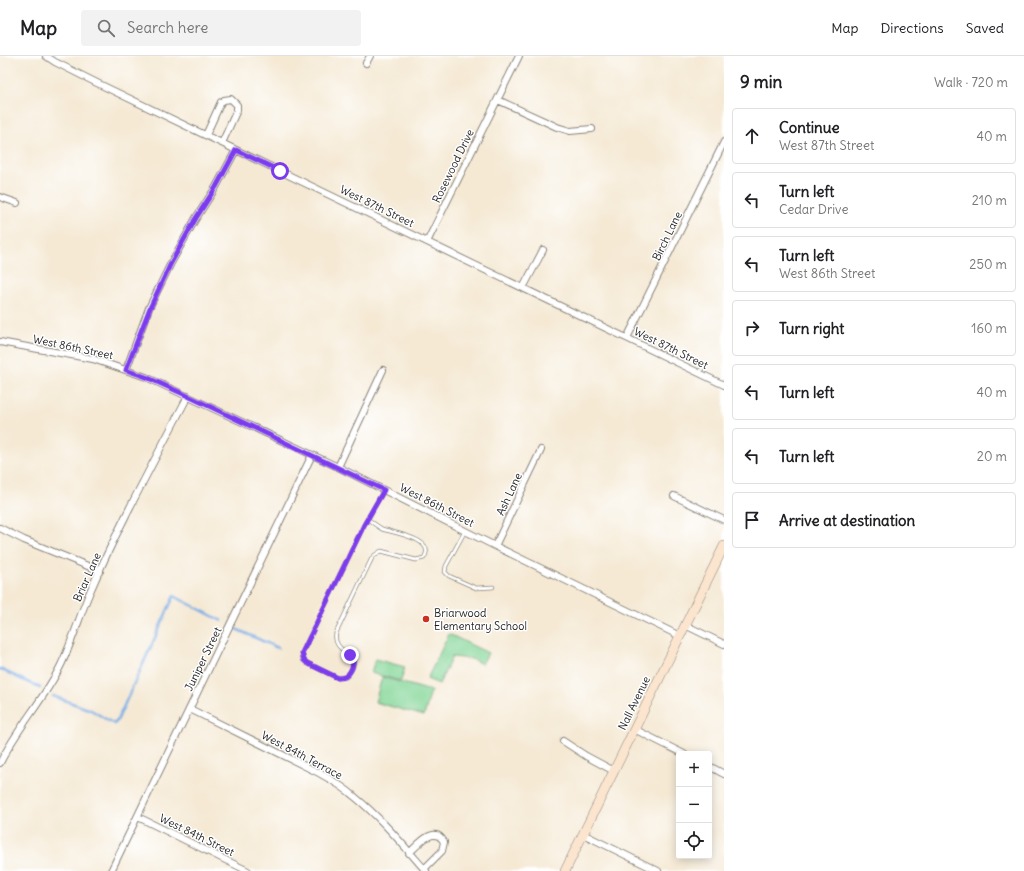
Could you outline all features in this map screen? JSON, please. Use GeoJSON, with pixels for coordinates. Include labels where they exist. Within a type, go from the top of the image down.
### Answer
{"type":"FeatureCollection","features":[{"type":"Feature","properties":{"kind":"main road","name":"Nall Avenue"},"geometry":{"type":"LineString","coordinates":[[566,871],[724,546]]}},
{"type":"Feature","properties":{"kind":"street","name":"West 87th Street"},"geometry":{"type":"LineString","coordinates":[[46,56],[95,82],[724,384]]}},
{"type":"Feature","properties":{"kind":"street"},"geometry":{"type":"LineString","coordinates":[[366,63],[370,56]]}},
{"type":"Feature","properties":{"kind":"street","name":"Rosewood Drive"},"geometry":{"type":"LineString","coordinates":[[427,242],[519,56]]}},
{"type":"Feature","properties":{"kind":"street"},"geometry":{"type":"LineString","coordinates":[[206,135],[221,102],[231,99],[237,105],[237,110],[222,142]]}},
{"type":"Feature","properties":{"kind":"street"},"geometry":{"type":"LineString","coordinates":[[498,100],[557,127],[570,130],[592,129]]}},
{"type":"Feature","properties":{"kind":"street","name":"Birch Lane"},"geometry":{"type":"LineString","coordinates":[[627,338],[724,142]]}},
{"type":"Feature","properties":{"kind":"street"},"geometry":{"type":"LineString","coordinates":[[126,370],[150,308],[171,263],[236,150]]}},
{"type":"Feature","properties":{"kind":"street"},"geometry":{"type":"LineString","coordinates":[[0,197],[17,202]]}},
{"type":"Feature","properties":{"kind":"street"},"geometry":{"type":"LineString","coordinates":[[523,288],[543,250]]}},
{"type":"Feature","properties":{"kind":"street","name":"West 86th Street"},"geometry":{"type":"LineString","coordinates":[[0,342],[68,354],[93,360],[146,377],[338,467],[495,546],[680,636]]}},
{"type":"Feature","properties":{"kind":"street"},"geometry":{"type":"LineString","coordinates":[[338,467],[383,370]]}},
{"type":"Feature","properties":{"kind":"street","name":"Briar Lane"},"geometry":{"type":"LineString","coordinates":[[0,763],[13,740],[48,690],[78,627],[100,571],[188,396]]}},
{"type":"Feature","properties":{"kind":"street","name":"Ash Lane"},"geometry":{"type":"LineString","coordinates":[[495,546],[541,450]]}},
{"type":"Feature","properties":{"kind":"street","name":"Juniper Street"},"geometry":{"type":"LineString","coordinates":[[111,871],[312,455]]}},
{"type":"Feature","properties":{"kind":"street"},"geometry":{"type":"LineString","coordinates":[[674,496],[724,520]]}},
{"type":"Feature","properties":{"kind":"street"},"geometry":{"type":"LineString","coordinates":[[0,528],[24,540],[100,571]]}},
{"type":"Feature","properties":{"kind":"street"},"geometry":{"type":"LineString","coordinates":[[685,625],[724,644]]}},
{"type":"Feature","properties":{"kind":"street","name":"West 84th Terrace"},"geometry":{"type":"LineString","coordinates":[[190,709],[336,782],[356,797],[374,814],[409,853],[425,870],[442,851],[444,842],[441,837],[434,835],[427,836],[409,853]]}},
{"type":"Feature","properties":{"kind":"street"},"geometry":{"type":"LineString","coordinates":[[634,729],[678,751]]}},
{"type":"Feature","properties":{"kind":"street"},"geometry":{"type":"LineString","coordinates":[[562,741],[614,771]]}},
{"type":"Feature","properties":{"kind":"street"},"geometry":{"type":"LineString","coordinates":[[712,768],[724,774]]}},
{"type":"Feature","properties":{"kind":"street","name":"West 84th Street"},"geometry":{"type":"LineString","coordinates":[[138,817],[248,871]]}},
{"type":"Feature","properties":{"kind":"street"},"geometry":{"type":"LineString","coordinates":[[583,834],[658,871]]}},
{"type":"Feature","properties":{"kind":"lane"},"geometry":{"type":"LineString","coordinates":[[700,373],[704,364]]}},
{"type":"Feature","properties":{"kind":"lane"},"geometry":{"type":"LineString","coordinates":[[368,520],[383,529],[420,541],[426,546],[427,550],[424,558],[420,560],[381,551],[372,558],[335,637],[338,646],[353,658],[353,665],[346,677],[338,678],[307,663],[302,657],[303,649],[364,525],[384,490]]}},
{"type":"Feature","properties":{"kind":"lane"},"geometry":{"type":"LineString","coordinates":[[465,531],[446,566],[445,572],[449,576],[476,588],[493,587]]}},
{"type":"Feature","properties":{"kind":"green space"},"geometry":{"type":"Polygon","coordinates":[[[449,634],[488,653],[482,664],[472,659],[452,657],[439,684],[427,679],[449,634]]]}},
{"type":"Feature","properties":{"kind":"green space"},"geometry":{"type":"Polygon","coordinates":[[[375,659],[405,667],[401,681],[371,673],[375,659]]]}},
{"type":"Feature","properties":{"kind":"green space"},"geometry":{"type":"Polygon","coordinates":[[[382,677],[431,691],[424,716],[375,702],[382,677]]]}},
{"type":"Feature","properties":{"kind":"waterway"},"geometry":{"type":"LineString","coordinates":[[53,696],[91,710],[114,724],[117,721],[174,596],[222,621]]}},
{"type":"Feature","properties":{"kind":"waterway"},"geometry":{"type":"LineString","coordinates":[[236,629],[278,648]]}},
{"type":"Feature","properties":{"kind":"waterway"},"geometry":{"type":"LineString","coordinates":[[0,669],[40,688]]}},
{"type":"Feature","properties":{"kind":"place","name":"Briarwood Elementary School"},"geometry":{"type":"Point","coordinates":[426,619]}},
{"type":"Feature","properties":{"kind":"route"},"geometry":{"type":"LineString","coordinates":[[280,171],[236,150],[171,263],[139,333],[126,370],[146,377],[188,396],[384,490],[364,525],[302,653],[302,657],[307,663],[338,678],[346,677],[353,665],[353,658],[350,655]]}}]}
